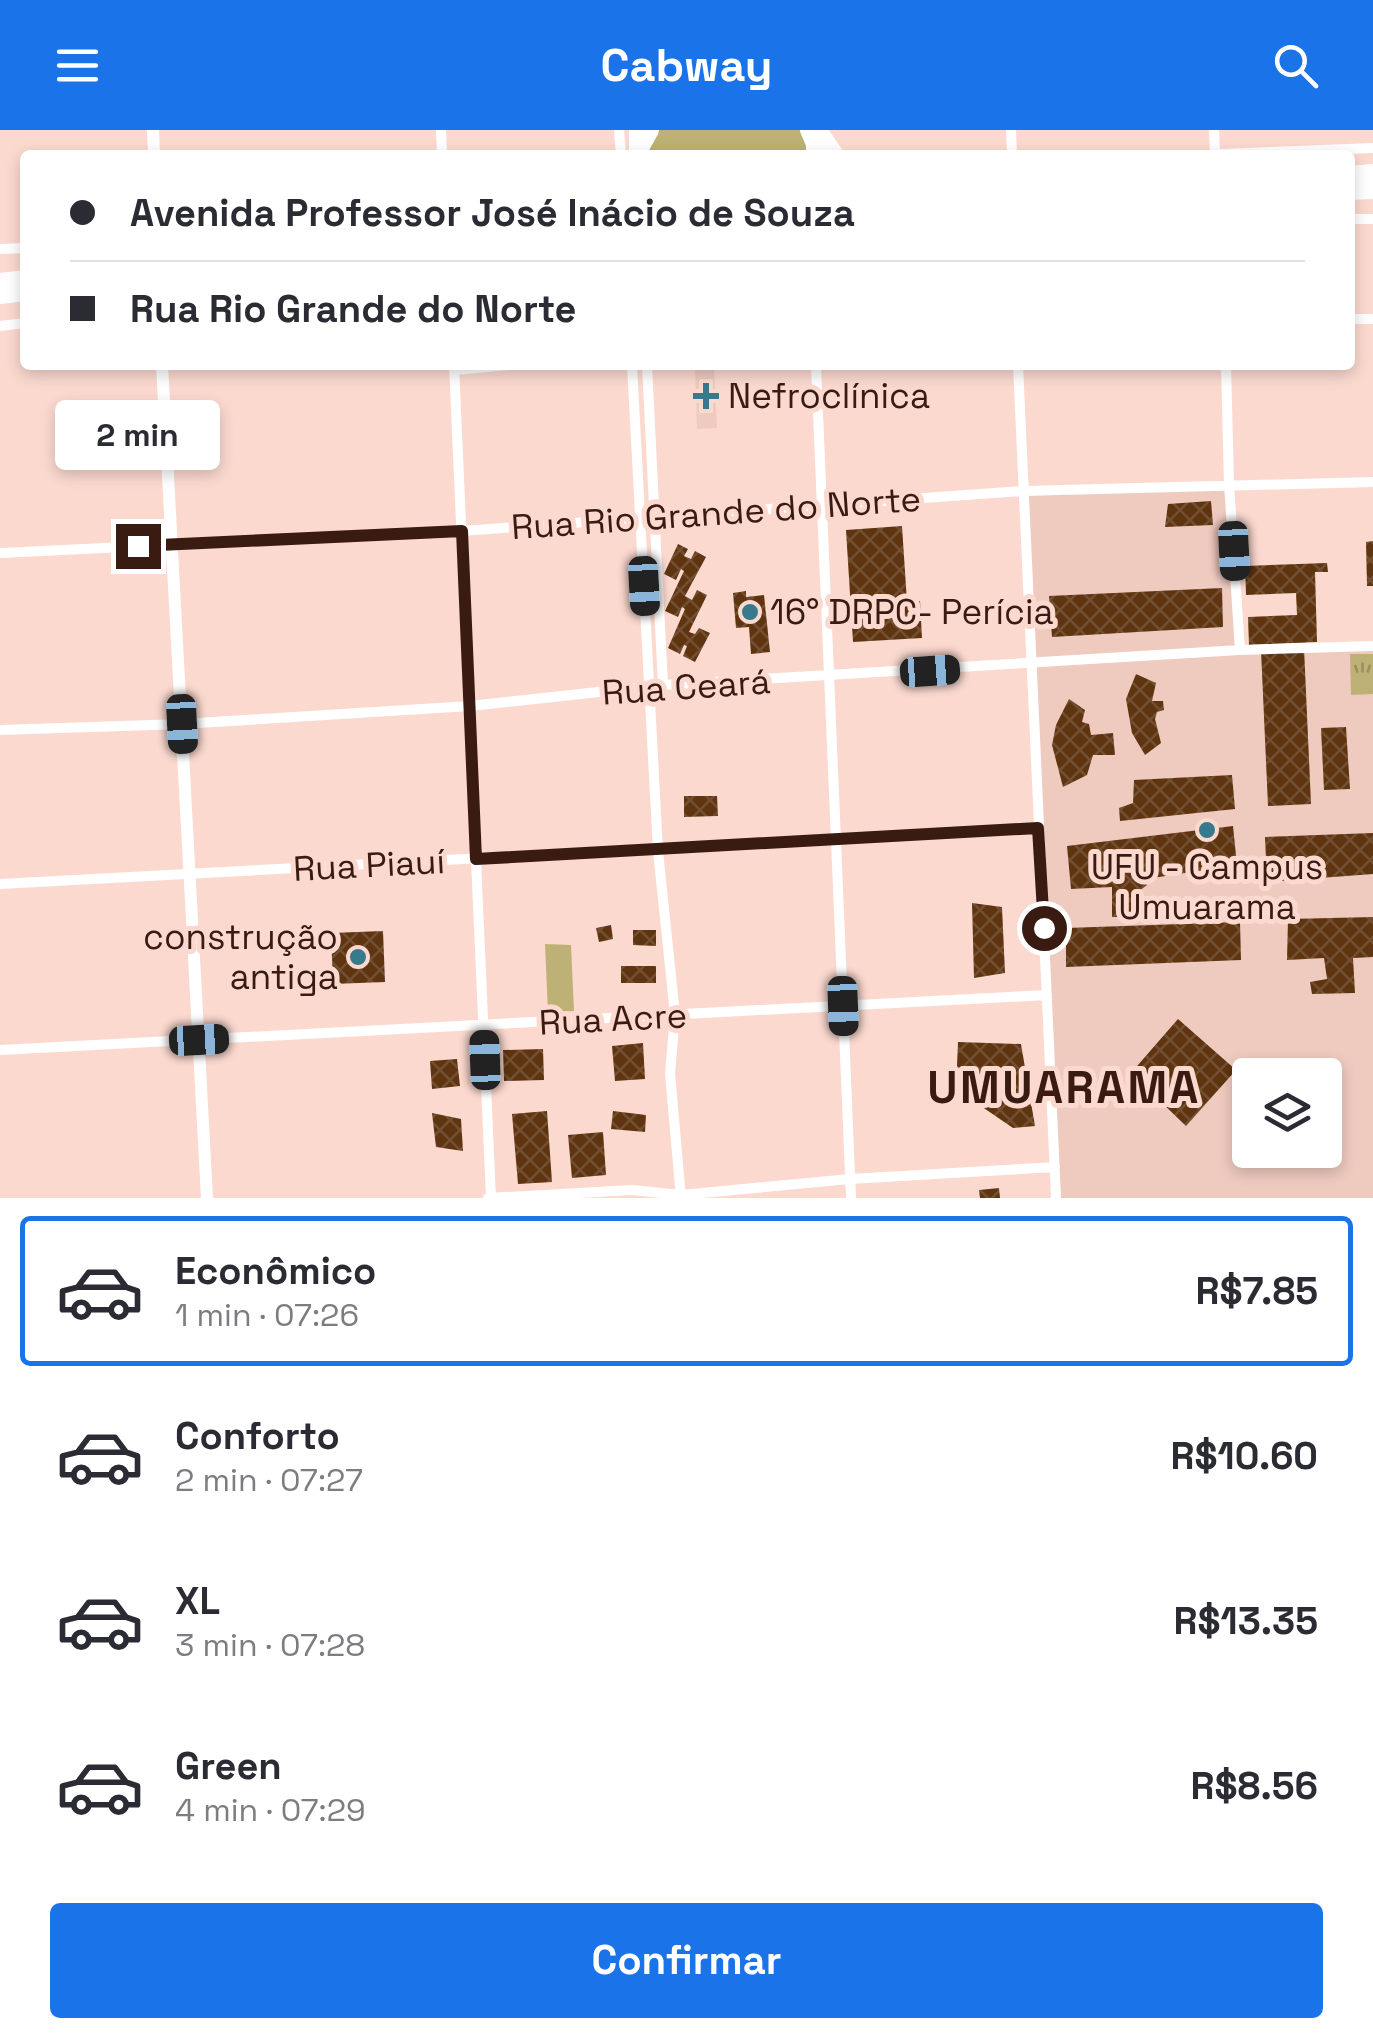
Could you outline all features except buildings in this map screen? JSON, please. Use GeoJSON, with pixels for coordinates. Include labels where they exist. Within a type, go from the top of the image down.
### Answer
{"type":"FeatureCollection","features":[{"type":"Feature","properties":{"kind":"street"},"geometry":{"type":"LineString","coordinates":[[1310,150],[1373,148]]}},
{"type":"Feature","properties":{"kind":"street"},"geometry":{"type":"LineString","coordinates":[[162,370],[207,1198]]}},
{"type":"Feature","properties":{"kind":"street"},"geometry":{"type":"LineString","coordinates":[[454,370],[490,1198],[681,1196],[850,1179],[1055,1167]]}},
{"type":"Feature","properties":{"kind":"street"},"geometry":{"type":"LineString","coordinates":[[632,370],[658,851],[675,1016],[670,1074],[681,1196]]}},
{"type":"Feature","properties":{"kind":"street"},"geometry":{"type":"LineString","coordinates":[[648,370],[663,686]]}},
{"type":"Feature","properties":{"kind":"street"},"geometry":{"type":"LineString","coordinates":[[816,370],[851,1198]]}},
{"type":"Feature","properties":{"kind":"street"},"geometry":{"type":"LineString","coordinates":[[1018,370],[1056,1198]]}},
{"type":"Feature","properties":{"kind":"street"},"geometry":{"type":"LineString","coordinates":[[1226,370],[1240,650]]}},
{"type":"Feature","properties":{"kind":"street","name":"Rua Rio Grande do Norte"},"geometry":{"type":"LineString","coordinates":[[0,553],[462,531],[1023,491],[1373,482]]}},
{"type":"Feature","properties":{"kind":"street","name":"Rua Ceará"},"geometry":{"type":"LineString","coordinates":[[0,730],[182,724],[470,706],[663,686],[1240,650],[1373,646]]}},
{"type":"Feature","properties":{"kind":"street","name":"Rua Piauí"},"geometry":{"type":"LineString","coordinates":[[0,884],[1038,828]]}},
{"type":"Feature","properties":{"kind":"street","name":"Rua Acre"},"geometry":{"type":"LineString","coordinates":[[0,1050],[1047,995]]}},
{"type":"Feature","properties":{"kind":"shaded area","name":"Nefroclínica"},"geometry":{"type":"Polygon","coordinates":[[[695,370],[714,370],[717,428],[697,429],[695,370]]]}},
{"type":"Feature","properties":{"kind":"shaded area","name":"UFU - Campus Umuarama"},"geometry":{"type":"Polygon","coordinates":[[[1231,485],[1239,651],[1373,646],[1373,1198],[1059,1198],[1024,491],[1231,485]]]}},
{"type":"Feature","properties":{"kind":"green space"},"geometry":{"type":"Polygon","coordinates":[[[657,130],[801,130],[807,141],[806,150],[646,150],[657,130]]]}},
{"type":"Feature","properties":{"kind":"green space"},"geometry":{"type":"Polygon","coordinates":[[[1350,654],[1373,654],[1373,694],[1351,695],[1350,654]]]}},
{"type":"Feature","properties":{"kind":"green space"},"geometry":{"type":"Polygon","coordinates":[[[545,944],[571,945],[574,1011],[548,1012],[545,944]]]}},
{"type":"Feature","properties":{"kind":"place","name":"Nefroclínica"},"geometry":{"type":"Point","coordinates":[706,396]}},
{"type":"Feature","properties":{"kind":"place","name":"16° DRPC- Perícia"},"geometry":{"type":"Point","coordinates":[750,612]}},
{"type":"Feature","properties":{"kind":"place","name":"UFU - Campus Umuarama"},"geometry":{"type":"Point","coordinates":[1207,830]}},
{"type":"Feature","properties":{"kind":"place","name":"construção antiga"},"geometry":{"type":"Point","coordinates":[358,957]}},
{"type":"Feature","properties":{"kind":"district","name":"UMUARAMA"},"geometry":{"type":"Point","coordinates":[1064,1087]}},
{"type":"Feature","properties":{"kind":"route"},"geometry":{"type":"LineString","coordinates":[[138,546],[462,531],[476,859],[1038,828],[1044,928]]}}]}
